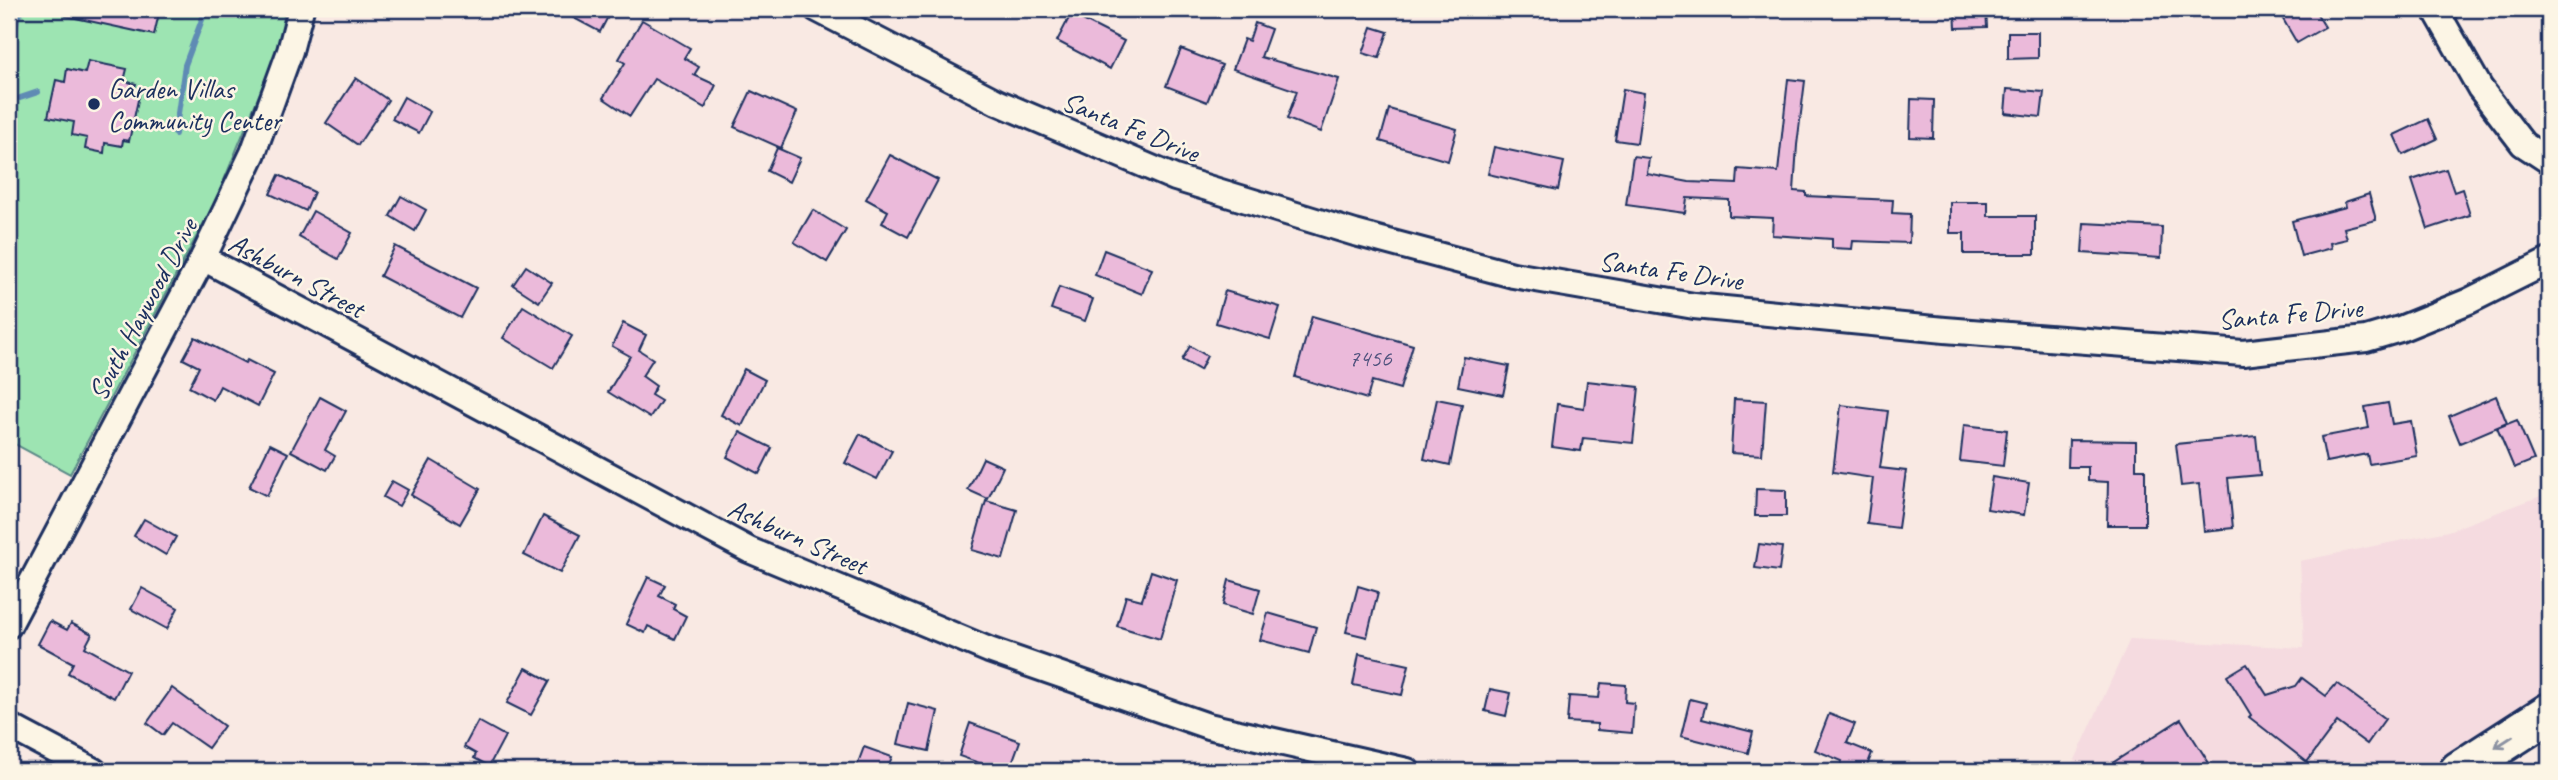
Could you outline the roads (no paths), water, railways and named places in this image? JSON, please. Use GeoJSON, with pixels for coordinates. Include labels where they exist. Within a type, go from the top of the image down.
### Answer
{"type":"FeatureCollection","features":[{"type":"Feature","properties":{"kind":"main road"},"geometry":{"type":"LineString","coordinates":[[2459,771],[2549,713]]}},
{"type":"Feature","properties":{"kind":"street","name":"South Haywood Drive"},"geometry":{"type":"LineString","coordinates":[[9,625],[204,258],[253,153],[290,51],[301,9]]}},
{"type":"Feature","properties":{"kind":"street","name":"Santa Fe Drive"},"geometry":{"type":"LineString","coordinates":[[817,9],[997,102],[1175,178],[1355,233],[1513,275],[1694,306],[1945,330],[2243,353],[2366,339],[2400,329],[2469,301],[2549,261]]}},
{"type":"Feature","properties":{"kind":"street"},"geometry":{"type":"LineString","coordinates":[[2435,9],[2480,88],[2523,144],[2549,161]]}},
{"type":"Feature","properties":{"kind":"street","name":"Ashburn Street"},"geometry":{"type":"LineString","coordinates":[[204,258],[749,550],[989,650],[1208,726],[1407,771]]}},
{"type":"Feature","properties":{"kind":"street"},"geometry":{"type":"LineString","coordinates":[[9,726],[94,771]]}},
{"type":"Feature","properties":{"kind":"waterway"},"geometry":{"type":"LineString","coordinates":[[9,68],[17,17],[24,9]]}},
{"type":"Feature","properties":{"kind":"waterway"},"geometry":{"type":"LineString","coordinates":[[175,134],[185,65],[206,9]]}},
{"type":"Feature","properties":{"kind":"waterway"},"geometry":{"type":"LineString","coordinates":[[20,98],[38,92]]}},
{"type":"Feature","properties":{"kind":"place","name":"Garden Villas Community Center"},"geometry":{"type":"Point","coordinates":[94,104]}}]}
